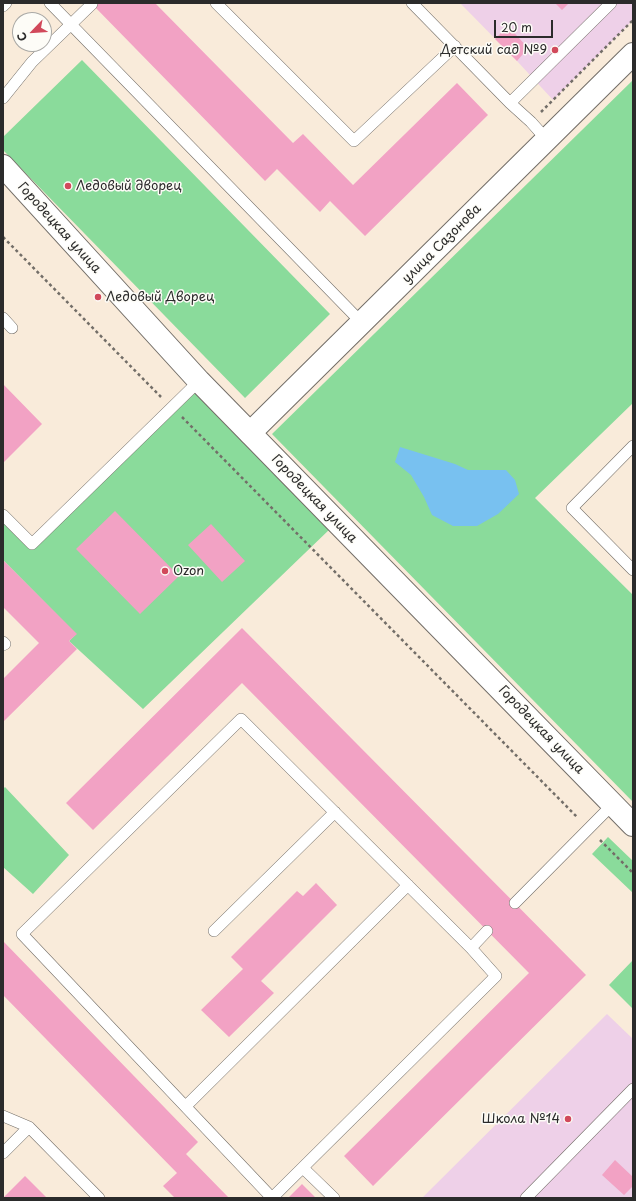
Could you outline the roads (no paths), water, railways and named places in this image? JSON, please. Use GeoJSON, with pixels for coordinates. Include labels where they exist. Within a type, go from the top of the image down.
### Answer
{"type":"FeatureCollection","features":[{"type":"Feature","properties":{"kind":"street","name":"улица Сазонова"},"geometry":{"type":"LineString","coordinates":[[250,433],[633,54]]}},
{"type":"Feature","properties":{"kind":"street","name":"Городецкая улица"},"geometry":{"type":"LineString","coordinates":[[3,166],[199,381],[633,825]]}},
{"type":"Feature","properties":{"kind":"lane"},"geometry":{"type":"LineString","coordinates":[[3,6],[6,3]]}},
{"type":"Feature","properties":{"kind":"lane"},"geometry":{"type":"LineString","coordinates":[[50,3],[362,323]]}},
{"type":"Feature","properties":{"kind":"lane"},"geometry":{"type":"LineString","coordinates":[[216,3],[354,141],[455,46]]}},
{"type":"Feature","properties":{"kind":"lane"},"geometry":{"type":"LineString","coordinates":[[412,3],[510,103],[531,122],[547,140]]}},
{"type":"Feature","properties":{"kind":"lane"},"geometry":{"type":"LineString","coordinates":[[510,103],[611,3]]}},
{"type":"Feature","properties":{"kind":"lane"},"geometry":{"type":"LineString","coordinates":[[3,98],[32,62],[92,4]]}},
{"type":"Feature","properties":{"kind":"lane"},"geometry":{"type":"LineString","coordinates":[[3,318],[12,328]]}},
{"type":"Feature","properties":{"kind":"lane"},"geometry":{"type":"LineString","coordinates":[[3,514],[32,544],[199,381]]}},
{"type":"Feature","properties":{"kind":"lane"},"geometry":{"type":"LineString","coordinates":[[633,446],[572,508],[633,570]]}},
{"type":"Feature","properties":{"kind":"lane"},"geometry":{"type":"LineString","coordinates":[[241,719],[408,885],[471,948],[496,976],[272,1198],[22,934],[241,719]]}},
{"type":"Feature","properties":{"kind":"lane"},"geometry":{"type":"LineString","coordinates":[[515,903],[613,804]]}},
{"type":"Feature","properties":{"kind":"lane"},"geometry":{"type":"LineString","coordinates":[[214,931],[335,812]]}},
{"type":"Feature","properties":{"kind":"lane"},"geometry":{"type":"LineString","coordinates":[[186,1106],[408,885]]}},
{"type":"Feature","properties":{"kind":"lane"},"geometry":{"type":"LineString","coordinates":[[471,948],[487,931]]}},
{"type":"Feature","properties":{"kind":"lane"},"geometry":{"type":"LineString","coordinates":[[526,1198],[633,1089]]}},
{"type":"Feature","properties":{"kind":"lane"},"geometry":{"type":"LineString","coordinates":[[3,1116],[29,1128],[98,1198]]}},
{"type":"Feature","properties":{"kind":"lane"},"geometry":{"type":"LineString","coordinates":[[3,1153],[29,1128]]}},
{"type":"Feature","properties":{"kind":"lane"},"geometry":{"type":"LineString","coordinates":[[303,1168],[334,1198]]}},
{"type":"Feature","properties":{"kind":"water"},"geometry":{"type":"Polygon","coordinates":[[[400,447],[455,464],[468,470],[506,470],[515,480],[519,494],[498,514],[477,526],[453,526],[432,515],[424,497],[411,475],[395,462],[400,447]]]}},
{"type":"Feature","properties":{"kind":"place","name":"Детский сад №9"},"geometry":{"type":"Point","coordinates":[555,50]}},
{"type":"Feature","properties":{"kind":"place","name":"Ледовый дворец"},"geometry":{"type":"Point","coordinates":[68,186]}},
{"type":"Feature","properties":{"kind":"place","name":"Ледовый Дворец"},"geometry":{"type":"Point","coordinates":[98,297]}},
{"type":"Feature","properties":{"kind":"place","name":"Ozon"},"geometry":{"type":"Point","coordinates":[165,571]}},
{"type":"Feature","properties":{"kind":"place","name":"Школа №14"},"geometry":{"type":"Point","coordinates":[568,1119]}}]}
